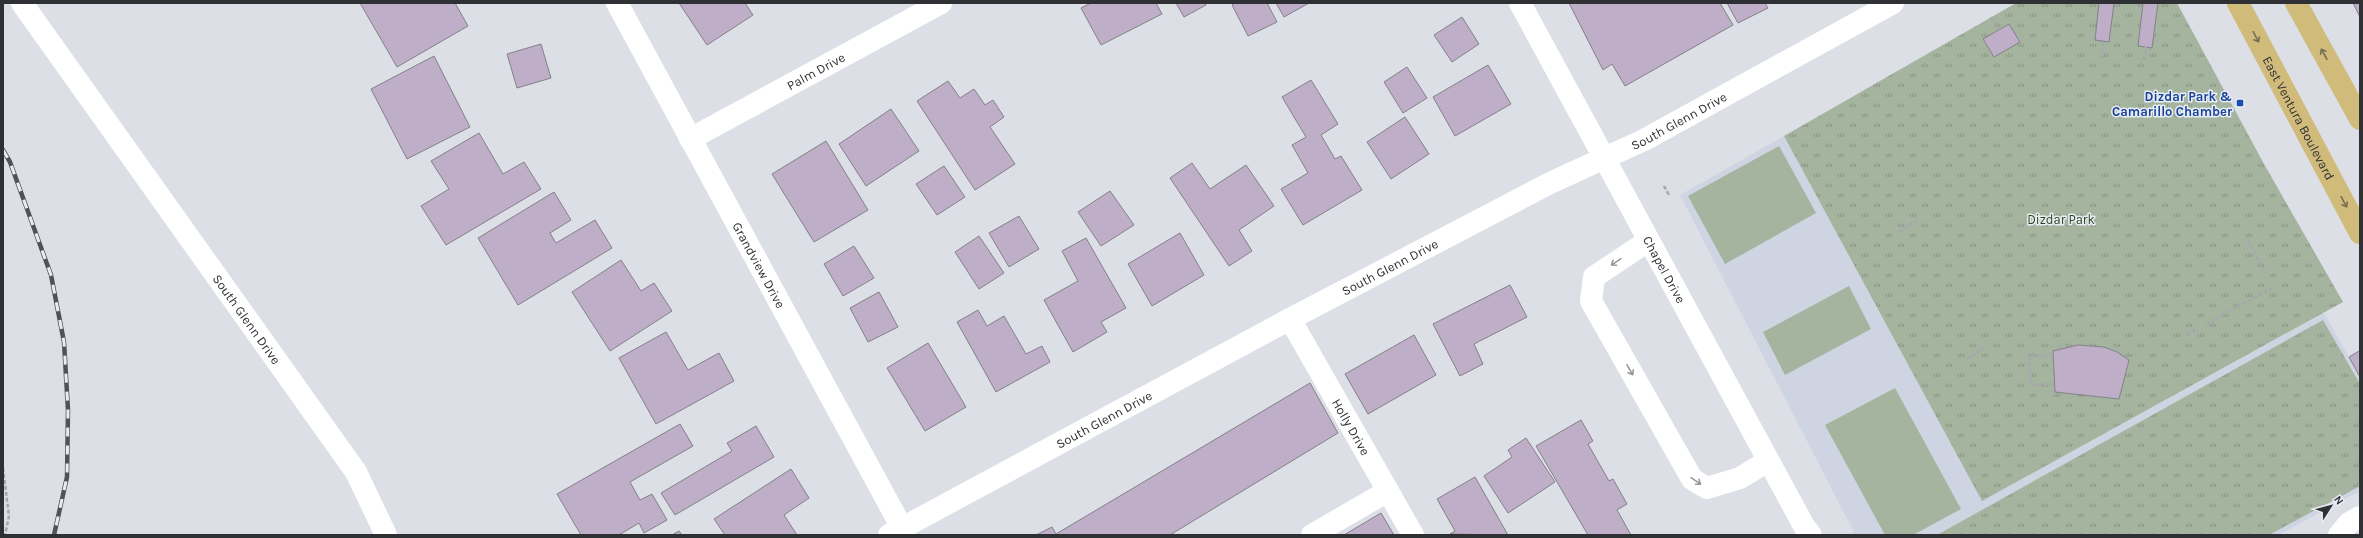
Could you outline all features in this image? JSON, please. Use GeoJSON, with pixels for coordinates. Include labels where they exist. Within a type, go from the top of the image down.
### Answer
{"type":"FeatureCollection","features":[{"type":"Feature","properties":{"kind":"main road","name":"East Ventura Boulevard"},"geometry":{"type":"LineString","coordinates":[[2238,3],[2360,232]]}},
{"type":"Feature","properties":{"kind":"main road"},"geometry":{"type":"LineString","coordinates":[[2296,3],[2360,120]]}},
{"type":"Feature","properties":{"kind":"street","name":"South Glenn Drive"},"geometry":{"type":"LineString","coordinates":[[22,3],[356,472],[386,535]]}},
{"type":"Feature","properties":{"kind":"street","name":"Grandview Drive"},"geometry":{"type":"LineString","coordinates":[[616,3],[690,139],[896,531]]}},
{"type":"Feature","properties":{"kind":"street","name":"Palm Drive"},"geometry":{"type":"LineString","coordinates":[[690,139],[941,3]]}},
{"type":"Feature","properties":{"kind":"street","name":"Chapel Drive"},"geometry":{"type":"LineString","coordinates":[[1520,3],[1603,159],[1768,461],[1802,532]]}},
{"type":"Feature","properties":{"kind":"street","name":"South Glenn Drive"},"geometry":{"type":"LineString","coordinates":[[896,531],[1290,318],[1550,183],[1644,140],[1893,3]]}},
{"type":"Feature","properties":{"kind":"street"},"geometry":{"type":"LineString","coordinates":[[1648,241],[1594,277],[1591,301],[1692,479],[1707,488],[1740,478],[1768,461]]}},
{"type":"Feature","properties":{"kind":"street","name":"Holly Drive"},"geometry":{"type":"LineString","coordinates":[[1290,318],[1412,535]]}},
{"type":"Feature","properties":{"kind":"street"},"geometry":{"type":"LineString","coordinates":[[1312,535],[1388,491]]}},
{"type":"Feature","properties":{"kind":"street"},"geometry":{"type":"LineString","coordinates":[[2339,535],[2349,523],[2360,517]]}},
{"type":"Feature","properties":{"kind":"path"},"geometry":{"type":"LineString","coordinates":[[1991,17],[1998,30]]}},
{"type":"Feature","properties":{"kind":"path"},"geometry":{"type":"LineString","coordinates":[[2101,58],[2104,41]]}},
{"type":"Feature","properties":{"kind":"path"},"geometry":{"type":"LineString","coordinates":[[2144,60],[2146,46]]}},
{"type":"Feature","properties":{"kind":"path"},"geometry":{"type":"LineString","coordinates":[[1664,186],[1669,194]]}},
{"type":"Feature","properties":{"kind":"path"},"geometry":{"type":"LineString","coordinates":[[1899,232],[1918,220]]}},
{"type":"Feature","properties":{"kind":"path"},"geometry":{"type":"LineString","coordinates":[[2248,240],[2264,273]]}},
{"type":"Feature","properties":{"kind":"path"},"geometry":{"type":"LineString","coordinates":[[2206,324],[2272,288]]}},
{"type":"Feature","properties":{"kind":"path"},"geometry":{"type":"LineString","coordinates":[[2187,335],[2198,328]]}},
{"type":"Feature","properties":{"kind":"path"},"geometry":{"type":"LineString","coordinates":[[1967,359],[1985,348]]}},
{"type":"Feature","properties":{"kind":"path"},"geometry":{"type":"LineString","coordinates":[[2053,355],[2029,356],[2031,385],[2055,384]]}},
{"type":"Feature","properties":{"kind":"path"},"geometry":{"type":"LineString","coordinates":[[3,468],[9,516],[5,535]]}},
{"type":"Feature","properties":{"kind":"shaded area"},"geometry":{"type":"Polygon","coordinates":[[[1784,136],[1982,501],[2324,313],[2360,377],[2360,491],[2278,535],[1849,535],[1854,532],[1680,195],[1784,136]]]}},
{"type":"Feature","properties":{"kind":"green space","name":"Dizdar Park"},"geometry":{"type":"Polygon","coordinates":[[[2016,3],[2177,3],[2264,164],[2343,302],[1982,501],[1784,136],[2016,3]]]}},
{"type":"Feature","properties":{"kind":"green space"},"geometry":{"type":"Polygon","coordinates":[[[1779,146],[1816,213],[1725,264],[1688,196],[1779,146]]]}},
{"type":"Feature","properties":{"kind":"green space"},"geometry":{"type":"Polygon","coordinates":[[[1849,286],[1871,329],[1785,375],[1763,332],[1849,286]]]}},
{"type":"Feature","properties":{"kind":"green space"},"geometry":{"type":"Polygon","coordinates":[[[2323,320],[2360,384],[2360,486],[2269,535],[1937,535],[2323,320]]]}},
{"type":"Feature","properties":{"kind":"green space"},"geometry":{"type":"Polygon","coordinates":[[[1895,388],[1961,509],[1913,535],[1885,535],[1825,425],[1895,388]]]}},
{"type":"Feature","properties":{"kind":"building"},"geometry":{"type":"Polygon","coordinates":[[[360,3],[455,3],[468,26],[397,67],[360,3]]]}},
{"type":"Feature","properties":{"kind":"building"},"geometry":{"type":"Polygon","coordinates":[[[679,3],[745,3],[753,15],[707,45],[679,3]]]}},
{"type":"Feature","properties":{"kind":"building"},"geometry":{"type":"Polygon","coordinates":[[[1091,3],[1156,3],[1162,14],[1101,45],[1081,8],[1091,3]]]}},
{"type":"Feature","properties":{"kind":"building"},"geometry":{"type":"Polygon","coordinates":[[[1176,3],[1205,3],[1206,5],[1184,17],[1176,3]]]}},
{"type":"Feature","properties":{"kind":"building"},"geometry":{"type":"Polygon","coordinates":[[[1235,3],[1267,3],[1277,22],[1248,36],[1232,5],[1235,3]]]}},
{"type":"Feature","properties":{"kind":"building"},"geometry":{"type":"Polygon","coordinates":[[[1276,3],[1309,3],[1284,17],[1276,3]]]}},
{"type":"Feature","properties":{"kind":"building"},"geometry":{"type":"Polygon","coordinates":[[[1569,3],[1720,3],[1733,25],[1625,86],[1612,64],[1603,70],[1569,3]]]}},
{"type":"Feature","properties":{"kind":"building"},"geometry":{"type":"Polygon","coordinates":[[[1727,3],[1765,3],[1768,8],[1738,23],[1727,3]]]}},
{"type":"Feature","properties":{"kind":"building"},"geometry":{"type":"Polygon","coordinates":[[[2099,3],[2114,3],[2109,42],[2095,40],[2099,3]]]}},
{"type":"Feature","properties":{"kind":"building"},"geometry":{"type":"Polygon","coordinates":[[[2143,3],[2158,3],[2152,48],[2138,46],[2143,3]]]}},
{"type":"Feature","properties":{"kind":"building"},"geometry":{"type":"Polygon","coordinates":[[[2353,3],[2360,3],[2360,17],[2353,3]]]}},
{"type":"Feature","properties":{"kind":"building"},"geometry":{"type":"Polygon","coordinates":[[[1462,17],[1479,44],[1452,62],[1434,35],[1462,17]]]}},
{"type":"Feature","properties":{"kind":"building"},"geometry":{"type":"Polygon","coordinates":[[[2009,24],[2020,42],[1994,57],[1983,39],[2009,24]]]}},
{"type":"Feature","properties":{"kind":"building"},"geometry":{"type":"Polygon","coordinates":[[[541,44],[551,78],[517,88],[507,54],[541,44]]]}},
{"type":"Feature","properties":{"kind":"building"},"geometry":{"type":"Polygon","coordinates":[[[434,56],[470,127],[407,159],[371,89],[434,56]]]}},
{"type":"Feature","properties":{"kind":"building"},"geometry":{"type":"Polygon","coordinates":[[[1488,65],[1511,104],[1455,136],[1433,97],[1488,65]]]}},
{"type":"Feature","properties":{"kind":"building"},"geometry":{"type":"Polygon","coordinates":[[[1407,67],[1427,98],[1403,113],[1384,82],[1407,67]]]}},
{"type":"Feature","properties":{"kind":"building"},"geometry":{"type":"Polygon","coordinates":[[[1311,80],[1338,124],[1321,135],[1335,159],[1341,156],[1362,190],[1303,225],[1281,189],[1308,173],[1292,145],[1306,137],[1282,97],[1311,80]]]}},
{"type":"Feature","properties":{"kind":"building"},"geometry":{"type":"Polygon","coordinates":[[[948,81],[960,98],[974,89],[985,105],[993,100],[1004,117],[990,127],[1015,164],[975,190],[917,101],[948,81]]]}},
{"type":"Feature","properties":{"kind":"building"},"geometry":{"type":"Polygon","coordinates":[[[891,109],[919,151],[866,186],[839,144],[891,109]]]}},
{"type":"Feature","properties":{"kind":"building"},"geometry":{"type":"Polygon","coordinates":[[[1405,117],[1429,154],[1391,179],[1367,142],[1405,117]]]}},
{"type":"Feature","properties":{"kind":"building"},"geometry":{"type":"Polygon","coordinates":[[[479,133],[503,174],[524,162],[541,189],[446,245],[421,206],[449,189],[431,161],[479,133]]]}},
{"type":"Feature","properties":{"kind":"building"},"geometry":{"type":"Polygon","coordinates":[[[826,141],[868,210],[814,242],[772,174],[826,141]]]}},
{"type":"Feature","properties":{"kind":"building"},"geometry":{"type":"Polygon","coordinates":[[[1192,163],[1210,189],[1246,165],[1274,206],[1239,230],[1252,251],[1229,266],[1170,178],[1192,163]]]}},
{"type":"Feature","properties":{"kind":"building"},"geometry":{"type":"Polygon","coordinates":[[[944,166],[965,197],[937,215],[916,184],[944,166]]]}},
{"type":"Feature","properties":{"kind":"building"},"geometry":{"type":"Polygon","coordinates":[[[1110,191],[1134,225],[1101,246],[1078,212],[1110,191]]]}},
{"type":"Feature","properties":{"kind":"building"},"geometry":{"type":"Polygon","coordinates":[[[554,192],[571,220],[550,233],[556,243],[595,220],[612,248],[518,305],[478,238],[554,192]]]}},
{"type":"Feature","properties":{"kind":"building"},"geometry":{"type":"Polygon","coordinates":[[[1019,216],[1039,249],[1009,267],[989,233],[1019,216]]]}},
{"type":"Feature","properties":{"kind":"building"},"geometry":{"type":"Polygon","coordinates":[[[1180,233],[1204,275],[1152,306],[1128,264],[1180,233]]]}},
{"type":"Feature","properties":{"kind":"building"},"geometry":{"type":"Polygon","coordinates":[[[979,236],[1004,273],[979,289],[955,252],[979,236]]]}},
{"type":"Feature","properties":{"kind":"building"},"geometry":{"type":"Polygon","coordinates":[[[1086,238],[1126,308],[1101,322],[1107,332],[1073,352],[1044,300],[1078,281],[1062,251],[1086,238]]]}},
{"type":"Feature","properties":{"kind":"building"},"geometry":{"type":"Polygon","coordinates":[[[854,246],[874,278],[843,296],[824,264],[854,246]]]}},
{"type":"Feature","properties":{"kind":"building"},"geometry":{"type":"Polygon","coordinates":[[[621,260],[641,291],[654,283],[672,311],[610,351],[572,292],[621,260]]]}},
{"type":"Feature","properties":{"kind":"building"},"geometry":{"type":"Polygon","coordinates":[[[1510,285],[1527,317],[1474,344],[1483,364],[1460,376],[1433,324],[1510,285]]]}},
{"type":"Feature","properties":{"kind":"building"},"geometry":{"type":"Polygon","coordinates":[[[879,292],[898,327],[868,342],[850,308],[879,292]]]}},
{"type":"Feature","properties":{"kind":"building"},"geometry":{"type":"Polygon","coordinates":[[[978,310],[987,326],[1004,316],[1026,354],[1042,346],[1050,362],[996,392],[957,322],[978,310]]]}},
{"type":"Feature","properties":{"kind":"building"},"geometry":{"type":"Polygon","coordinates":[[[666,332],[688,370],[719,353],[734,381],[656,424],[619,358],[666,332]]]}},
{"type":"Feature","properties":{"kind":"building"},"geometry":{"type":"Polygon","coordinates":[[[1414,335],[1436,375],[1368,414],[1345,374],[1414,335]]]}},
{"type":"Feature","properties":{"kind":"building"},"geometry":{"type":"Polygon","coordinates":[[[928,343],[966,407],[925,431],[887,368],[928,343]]]}},
{"type":"Feature","properties":{"kind":"building"},"geometry":{"type":"Polygon","coordinates":[[[2078,345],[2104,347],[2117,352],[2129,360],[2119,399],[2055,392],[2053,351],[2078,345]]]}},
{"type":"Feature","properties":{"kind":"building"},"geometry":{"type":"Polygon","coordinates":[[[2360,351],[2360,377],[2349,357],[2360,351]]]}},
{"type":"Feature","properties":{"kind":"building"},"geometry":{"type":"Polygon","coordinates":[[[1310,383],[1338,433],[1170,535],[1036,535],[1052,527],[1056,534],[1310,383]]]}},
{"type":"Feature","properties":{"kind":"building"},"geometry":{"type":"Polygon","coordinates":[[[1581,420],[1593,441],[1588,444],[1609,481],[1613,479],[1627,504],[1617,510],[1631,535],[1588,535],[1536,446],[1581,420]]]}},
{"type":"Feature","properties":{"kind":"building"},"geometry":{"type":"Polygon","coordinates":[[[680,424],[693,446],[630,482],[640,500],[652,494],[667,520],[644,533],[639,523],[619,535],[581,535],[557,494],[680,424]]]}},
{"type":"Feature","properties":{"kind":"building"},"geometry":{"type":"Polygon","coordinates":[[[756,426],[774,457],[675,515],[661,493],[732,451],[727,443],[756,426]]]}},
{"type":"Feature","properties":{"kind":"building"},"geometry":{"type":"Polygon","coordinates":[[[1526,438],[1555,482],[1508,513],[1484,476],[1512,457],[1508,450],[1526,438]]]}},
{"type":"Feature","properties":{"kind":"building"},"geometry":{"type":"Polygon","coordinates":[[[791,469],[809,498],[784,515],[797,535],[725,535],[714,519],[791,469]]]}},
{"type":"Feature","properties":{"kind":"building"},"geometry":{"type":"Polygon","coordinates":[[[1475,477],[1508,535],[1450,534],[1455,531],[1437,499],[1475,477]]]}},
{"type":"Feature","properties":{"kind":"building"},"geometry":{"type":"Polygon","coordinates":[[[1381,513],[1394,535],[1344,535],[1381,513]]]}},
{"type":"Feature","properties":{"kind":"building"},"geometry":{"type":"Polygon","coordinates":[[[679,531],[682,535],[672,535],[679,531]]]}},
{"type":"Feature","properties":{"kind":"railway"},"geometry":{"type":"LineString","coordinates":[[3,150],[10,162],[51,275],[64,342],[68,410],[67,477],[54,535]]}},
{"type":"Feature","properties":{"kind":"place","name":"Dizdar Park & Camarillo Chamber"},"geometry":{"type":"Point","coordinates":[2240,103]}}]}
